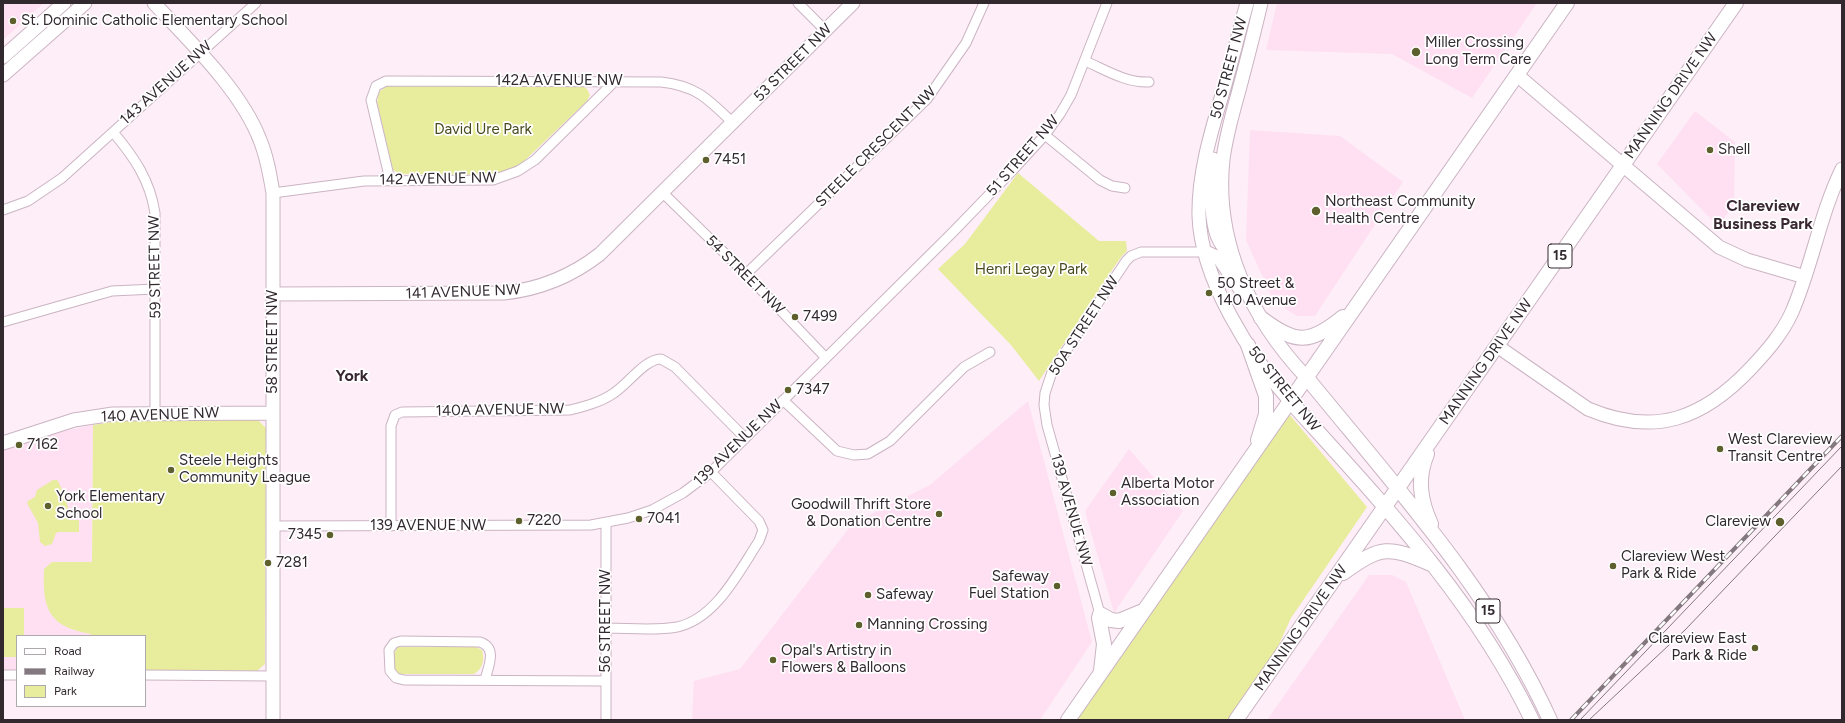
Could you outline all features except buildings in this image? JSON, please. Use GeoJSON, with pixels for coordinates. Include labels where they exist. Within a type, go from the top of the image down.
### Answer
{"type":"FeatureCollection","features":[{"type":"Feature","properties":{"kind":"main road"},"geometry":{"type":"LineString","coordinates":[[1068,720],[1567,3]]}},
{"type":"Feature","properties":{"kind":"main road","name":"MANNING DRIVE NW"},"geometry":{"type":"LineString","coordinates":[[1236,720],[1736,3]]}},
{"type":"Feature","properties":{"kind":"main road"},"geometry":{"type":"LineString","coordinates":[[1259,316],[1286,335],[1306,338],[1324,332],[1356,307]]}},
{"type":"Feature","properties":{"kind":"main road"},"geometry":{"type":"LineString","coordinates":[[1248,345],[1266,396],[1266,414],[1254,454]]}},
{"type":"Feature","properties":{"kind":"main road","name":"50 STREET NW"},"geometry":{"type":"LineString","coordinates":[[1307,378],[1440,542],[1470,583],[1496,622],[1531,683],[1550,720]]}},
{"type":"Feature","properties":{"kind":"main road","name":"50 STREET NW"},"geometry":{"type":"LineString","coordinates":[[1290,401],[1385,506],[1434,564],[1470,613],[1520,694],[1532,720]]}},
{"type":"Feature","properties":{"kind":"main road"},"geometry":{"type":"LineString","coordinates":[[1436,434],[1423,464],[1420,488],[1426,514],[1440,542]]}},
{"type":"Feature","properties":{"kind":"main road"},"geometry":{"type":"LineString","coordinates":[[1334,580],[1368,555],[1385,550],[1403,552],[1434,564]]}},
{"type":"Feature","properties":{"kind":"main road"},"geometry":{"type":"LineString","coordinates":[[1100,674],[1104,644],[1099,618],[1100,614],[1111,620],[1119,621],[1145,610]]}},
{"type":"Feature","properties":{"kind":"street"},"geometry":{"type":"LineString","coordinates":[[3,57],[64,3]]}},
{"type":"Feature","properties":{"kind":"street"},"geometry":{"type":"LineString","coordinates":[[3,75],[85,3]]}},
{"type":"Feature","properties":{"kind":"street","name":"58 STREET NW"},"geometry":{"type":"LineString","coordinates":[[154,3],[237,96],[252,122],[265,155],[273,194],[273,720]]}},
{"type":"Feature","properties":{"kind":"street","name":"143 AVENUE NW"},"geometry":{"type":"LineString","coordinates":[[113,132],[256,3]]}},
{"type":"Feature","properties":{"kind":"street"},"geometry":{"type":"LineString","coordinates":[[798,3],[826,30]]}},
{"type":"Feature","properties":{"kind":"street","name":"53 STREET NW"},"geometry":{"type":"LineString","coordinates":[[733,123],[853,3]]}},
{"type":"Feature","properties":{"kind":"street","name":"STEELE CRESCENT NW"},"geometry":{"type":"LineString","coordinates":[[746,274],[927,99],[966,43],[984,3]]}},
{"type":"Feature","properties":{"kind":"street","name":"51 STREET NW"},"geometry":{"type":"LineString","coordinates":[[952,233],[1045,135],[1067,103],[1107,3]]}},
{"type":"Feature","properties":{"kind":"street","name":"50 STREET NW"},"geometry":{"type":"LineString","coordinates":[[1247,3],[1212,131],[1203,176],[1199,208],[1200,228],[1205,252],[1222,299],[1248,345],[1290,401]]}},
{"type":"Feature","properties":{"kind":"street","name":"50 STREET NW"},"geometry":{"type":"LineString","coordinates":[[1262,3],[1228,130],[1223,158],[1222,206],[1231,252],[1243,286],[1259,316],[1307,378]]}},
{"type":"Feature","properties":{"kind":"street"},"geometry":{"type":"LineString","coordinates":[[1085,61],[1127,80],[1135,82],[1149,82]]}},
{"type":"Feature","properties":{"kind":"street"},"geometry":{"type":"LineString","coordinates":[[1517,75],[1719,247],[1747,260],[1805,277]]}},
{"type":"Feature","properties":{"kind":"street","name":"142A AVENUE NW"},"geometry":{"type":"LineString","coordinates":[[390,180],[372,106],[372,95],[374,89],[379,84],[390,80],[661,82],[690,88],[711,102],[733,123]]}},
{"type":"Feature","properties":{"kind":"street","name":"142 AVENUE NW"},"geometry":{"type":"LineString","coordinates":[[273,194],[355,181],[485,180],[500,178],[518,171],[535,160],[615,81]]}},
{"type":"Feature","properties":{"kind":"street","name":"141 AVENUE NW"},"geometry":{"type":"LineString","coordinates":[[274,294],[493,294],[530,289],[559,280],[591,261],[733,123]]}},
{"type":"Feature","properties":{"kind":"street"},"geometry":{"type":"LineString","coordinates":[[1212,131],[1214,143],[1212,184],[1213,208],[1219,241],[1224,249],[1231,252]]}},
{"type":"Feature","properties":{"kind":"street"},"geometry":{"type":"LineString","coordinates":[[3,210],[28,201],[53,185],[113,132]]}},
{"type":"Feature","properties":{"kind":"street","name":"59 STREET NW"},"geometry":{"type":"LineString","coordinates":[[113,132],[138,164],[147,181],[152,197],[156,229],[155,413]]}},
{"type":"Feature","properties":{"kind":"street"},"geometry":{"type":"LineString","coordinates":[[1045,135],[1100,180],[1112,186],[1125,188]]}},
{"type":"Feature","properties":{"kind":"street"},"geometry":{"type":"LineString","coordinates":[[1497,346],[1588,409],[1599,413],[1650,423],[1670,419],[1706,407],[1732,388],[1778,338],[1785,326],[1805,277],[1833,190],[1842,169]]}},
{"type":"Feature","properties":{"kind":"street","name":"54 STREET NW"},"geometry":{"type":"LineString","coordinates":[[663,192],[746,274],[826,358]]}},
{"type":"Feature","properties":{"kind":"street","name":"139 AVENUE NW"},"geometry":{"type":"LineString","coordinates":[[273,526],[564,526],[606,523],[640,515],[667,503],[697,484],[711,472],[952,233]]}},
{"type":"Feature","properties":{"kind":"street"},"geometry":{"type":"LineString","coordinates":[[1205,252],[1231,252]]}},
{"type":"Feature","properties":{"kind":"street"},"geometry":{"type":"LineString","coordinates":[[1205,252],[1219,258],[1224,269],[1259,316]]}},
{"type":"Feature","properties":{"kind":"street","name":"50A STREET NW"},"geometry":{"type":"LineString","coordinates":[[1044,405],[1046,385],[1056,365],[1126,261],[1136,253],[1205,252]]}},
{"type":"Feature","properties":{"kind":"street"},"geometry":{"type":"LineString","coordinates":[[3,322],[112,291],[155,289]]}},
{"type":"Feature","properties":{"kind":"street"},"geometry":{"type":"LineString","coordinates":[[783,400],[837,451],[848,454],[862,455],[874,452],[890,441],[964,367],[990,352]]}},
{"type":"Feature","properties":{"kind":"street","name":"140A AVENUE NW"},"geometry":{"type":"LineString","coordinates":[[391,526],[391,426],[395,415],[405,411],[548,412],[570,410],[591,404],[609,396],[621,388],[648,362],[661,359],[675,367],[745,438]]}},
{"type":"Feature","properties":{"kind":"street","name":"139 AVENUE NW"},"geometry":{"type":"LineString","coordinates":[[1044,405],[1046,425],[1100,614]]}},
{"type":"Feature","properties":{"kind":"street","name":"140 AVENUE NW"},"geometry":{"type":"LineString","coordinates":[[3,443],[74,420],[113,414],[273,413]]}},
{"type":"Feature","properties":{"kind":"street"},"geometry":{"type":"LineString","coordinates":[[607,628],[671,628],[686,624],[701,617],[720,598],[759,541],[763,530],[757,518],[711,472]]}},
{"type":"Feature","properties":{"kind":"street","name":"56 STREET NW"},"geometry":{"type":"LineString","coordinates":[[606,523],[606,720]]}},
{"type":"Feature","properties":{"kind":"street"},"geometry":{"type":"LineString","coordinates":[[485,680],[491,654],[488,646],[480,642],[404,641],[394,643],[389,650],[390,671],[400,679],[485,680],[606,681]]}},
{"type":"Feature","properties":{"kind":"street"},"geometry":{"type":"LineString","coordinates":[[3,674],[16,675]]}},
{"type":"Feature","properties":{"kind":"street"},"geometry":{"type":"LineString","coordinates":[[146,675],[272,676]]}},
{"type":"Feature","properties":{"kind":"shaded area","name":"St. Dominic Catholic Elementary School"},"geometry":{"type":"Polygon","coordinates":[[[3,3],[44,3],[3,40],[3,3]]]}},
{"type":"Feature","properties":{"kind":"shaded area","name":"Miller Crossing Long Term Care"},"geometry":{"type":"Polygon","coordinates":[[[1277,3],[1537,3],[1472,98],[1392,54],[1266,50],[1277,3]]]}},
{"type":"Feature","properties":{"kind":"shaded area"},"geometry":{"type":"Polygon","coordinates":[[[1695,111],[1735,142],[1734,205],[1718,226],[1657,164],[1695,111]]]}},
{"type":"Feature","properties":{"kind":"shaded area","name":"Northeast Community Health Centre"},"geometry":{"type":"Polygon","coordinates":[[[1250,130],[1340,136],[1403,182],[1315,316],[1297,316],[1287,310],[1271,295],[1246,240],[1250,130]]]}},
{"type":"Feature","properties":{"kind":"shaded area"},"geometry":{"type":"Polygon","coordinates":[[[1028,401],[1092,642],[1040,720],[692,720],[694,681],[740,669],[853,523],[930,485],[1028,401]]]}},
{"type":"Feature","properties":{"kind":"shaded area","name":"York Elementary School"},"geometry":{"type":"Polygon","coordinates":[[[93,425],[91,635],[16,635],[16,670],[3,670],[3,450],[58,432],[93,425]]]}},
{"type":"Feature","properties":{"kind":"shaded area"},"geometry":{"type":"Polygon","coordinates":[[[1129,449],[1183,511],[1114,613],[1085,511],[1129,449]]]}},
{"type":"Feature","properties":{"kind":"shaded area"},"geometry":{"type":"Polygon","coordinates":[[[1369,575],[1392,575],[1406,582],[1465,720],[1267,720],[1369,575]]]}},
{"type":"Feature","properties":{"kind":"green space","name":"David Ure Park"},"geometry":{"type":"Polygon","coordinates":[[[387,86],[582,86],[587,89],[590,95],[587,101],[520,165],[489,175],[400,174],[393,170],[377,103],[379,92],[387,86]]]}},
{"type":"Feature","properties":{"kind":"green space","name":"Henri Legay Park"},"geometry":{"type":"Polygon","coordinates":[[[1018,173],[1099,241],[1126,241],[1127,251],[1114,267],[1039,381],[1011,345],[938,269],[965,244],[1018,173]]]}},
{"type":"Feature","properties":{"kind":"green space"},"geometry":{"type":"Polygon","coordinates":[[[1289,414],[1367,507],[1291,618],[1275,653],[1229,720],[1074,720],[1278,427],[1289,414]]]}},
{"type":"Feature","properties":{"kind":"green space"},"geometry":{"type":"Polygon","coordinates":[[[258,420],[266,428],[265,664],[257,671],[146,670],[146,635],[91,635],[66,627],[57,621],[51,614],[45,595],[44,569],[52,562],[92,562],[93,425],[118,421],[258,420]]]}},
{"type":"Feature","properties":{"kind":"green space"},"geometry":{"type":"Polygon","coordinates":[[[53,480],[58,481],[68,506],[67,513],[70,520],[79,520],[79,532],[56,533],[52,544],[45,546],[40,542],[38,523],[27,503],[35,497],[37,490],[53,480]]]}},
{"type":"Feature","properties":{"kind":"green space"},"geometry":{"type":"Polygon","coordinates":[[[3,608],[24,608],[24,635],[16,635],[16,657],[3,657],[3,608]]]}},
{"type":"Feature","properties":{"kind":"green space"},"geometry":{"type":"Polygon","coordinates":[[[398,647],[476,647],[482,650],[483,660],[481,666],[474,674],[401,674],[396,673],[394,668],[394,653],[398,647]]]}},
{"type":"Feature","properties":{"kind":"tram line"},"geometry":{"type":"LineString","coordinates":[[1580,720],[1842,446]]}},
{"type":"Feature","properties":{"kind":"tram line"},"geometry":{"type":"LineString","coordinates":[[1589,720],[1685,630],[1842,466]]}},
{"type":"Feature","properties":{"kind":"railway"},"geometry":{"type":"LineString","coordinates":[[1571,720],[1842,436]]}},
{"type":"Feature","properties":{"kind":"place","name":"St. Dominic Catholic Elementary School"},"geometry":{"type":"Point","coordinates":[13,21]}},
{"type":"Feature","properties":{"kind":"place","name":"Miller Crossing Long Term Care"},"geometry":{"type":"Point","coordinates":[1416,52]}},
{"type":"Feature","properties":{"kind":"place","name":"Shell"},"geometry":{"type":"Point","coordinates":[1710,150]}},
{"type":"Feature","properties":{"kind":"place","name":"7451"},"geometry":{"type":"Point","coordinates":[706,160]}},
{"type":"Feature","properties":{"kind":"place","name":"Northeast Community Health Centre"},"geometry":{"type":"Point","coordinates":[1316,211]}},
{"type":"Feature","properties":{"kind":"place","name":"50 Street & 140 Avenue"},"geometry":{"type":"Point","coordinates":[1209,293]}},
{"type":"Feature","properties":{"kind":"place","name":"7499"},"geometry":{"type":"Point","coordinates":[795,317]}},
{"type":"Feature","properties":{"kind":"place","name":"7347"},"geometry":{"type":"Point","coordinates":[788,390]}},
{"type":"Feature","properties":{"kind":"place","name":"7162"},"geometry":{"type":"Point","coordinates":[19,445]}},
{"type":"Feature","properties":{"kind":"place","name":"West Clareview Transit Centre"},"geometry":{"type":"Point","coordinates":[1720,449]}},
{"type":"Feature","properties":{"kind":"place","name":"Steele Heights Community League"},"geometry":{"type":"Point","coordinates":[171,470]}},
{"type":"Feature","properties":{"kind":"place","name":"Alberta Motor Association"},"geometry":{"type":"Point","coordinates":[1113,493]}},
{"type":"Feature","properties":{"kind":"place","name":"York Elementary School"},"geometry":{"type":"Point","coordinates":[48,506]}},
{"type":"Feature","properties":{"kind":"place","name":"Goodwill Thrift Store & Donation Centre"},"geometry":{"type":"Point","coordinates":[939,514]}},
{"type":"Feature","properties":{"kind":"place","name":"7041"},"geometry":{"type":"Point","coordinates":[639,519]}},
{"type":"Feature","properties":{"kind":"place","name":"7220"},"geometry":{"type":"Point","coordinates":[519,521]}},
{"type":"Feature","properties":{"kind":"place","name":"Clareview"},"geometry":{"type":"Point","coordinates":[1780,522]}},
{"type":"Feature","properties":{"kind":"place","name":"7345"},"geometry":{"type":"Point","coordinates":[330,535]}},
{"type":"Feature","properties":{"kind":"place","name":"7281"},"geometry":{"type":"Point","coordinates":[268,563]}},
{"type":"Feature","properties":{"kind":"place","name":"Clareview West Park & Ride"},"geometry":{"type":"Point","coordinates":[1613,566]}},
{"type":"Feature","properties":{"kind":"place","name":"Safeway Fuel Station"},"geometry":{"type":"Point","coordinates":[1057,586]}},
{"type":"Feature","properties":{"kind":"place","name":"Safeway"},"geometry":{"type":"Point","coordinates":[868,595]}},
{"type":"Feature","properties":{"kind":"place","name":"Manning Crossing"},"geometry":{"type":"Point","coordinates":[859,625]}},
{"type":"Feature","properties":{"kind":"place","name":"Clareview East Park & Ride"},"geometry":{"type":"Point","coordinates":[1755,648]}},
{"type":"Feature","properties":{"kind":"place","name":"Opal's Artistry in Flowers & Balloons"},"geometry":{"type":"Point","coordinates":[773,660]}},
{"type":"Feature","properties":{"kind":"district","name":"Clareview Business Park"},"geometry":{"type":"Point","coordinates":[1763,215]}},
{"type":"Feature","properties":{"kind":"district","name":"York"},"geometry":{"type":"Point","coordinates":[352,376]}}]}
